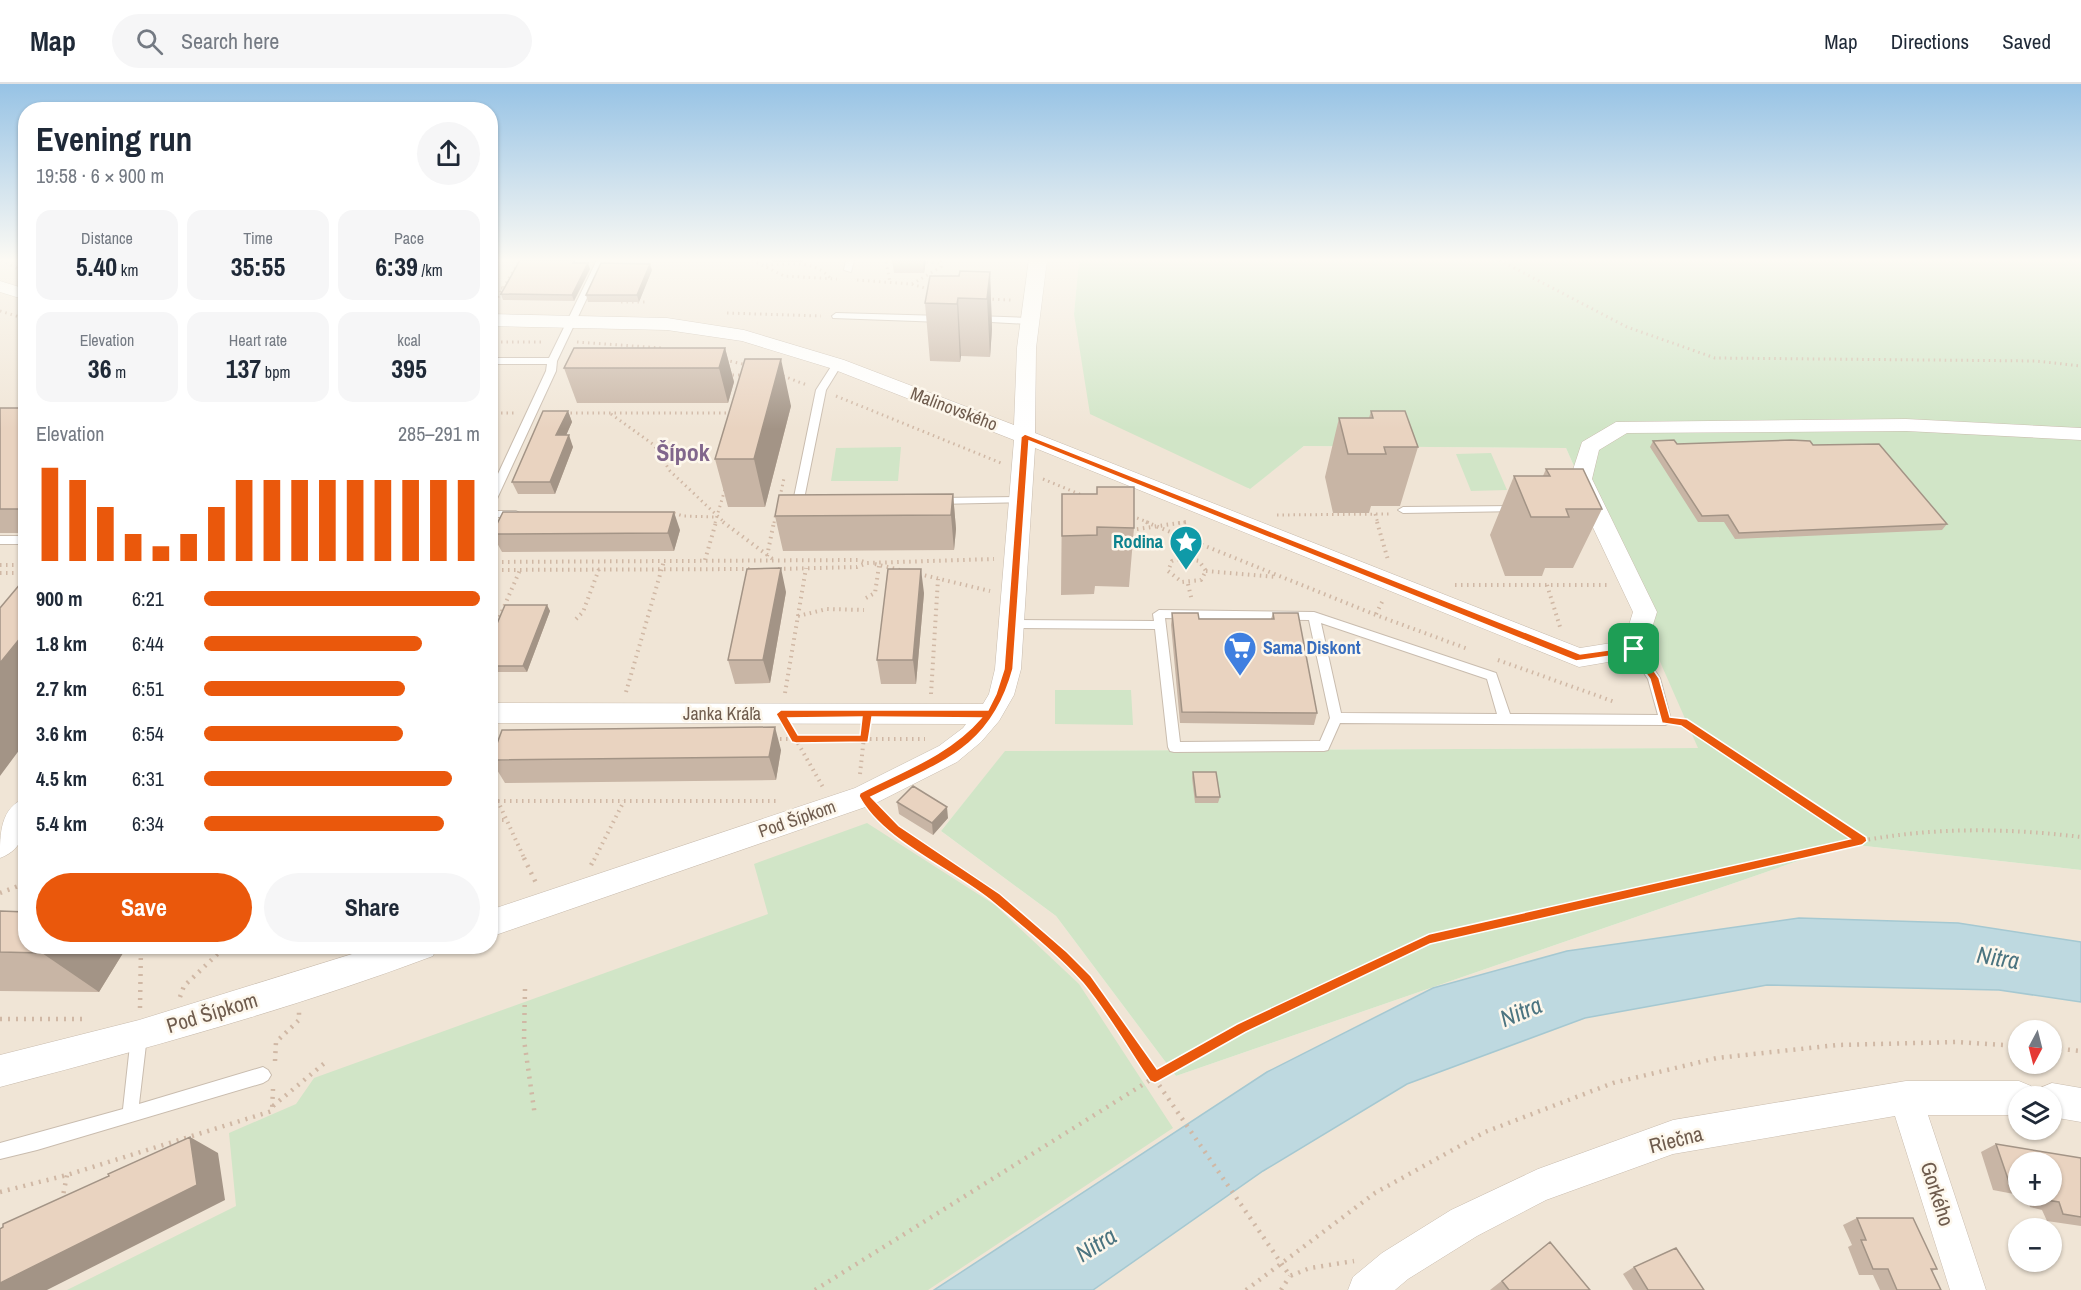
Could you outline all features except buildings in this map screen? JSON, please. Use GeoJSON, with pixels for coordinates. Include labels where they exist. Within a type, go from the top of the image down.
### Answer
{"type":"FeatureCollection","features":[{"type":"Feature","properties":{"kind":"street","name":"Malinovského"},"geometry":{"type":"LineString","coordinates":[[529,316],[667,324],[744,336],[837,364],[991,423],[1579,658],[1634,649]]}},
{"type":"Feature","properties":{"kind":"street","name":"Pod Šípkom"},"geometry":{"type":"LineString","coordinates":[[498,920],[531,904],[861,790],[948,754],[972,735],[990,714],[1001,695],[1008,669],[1025,437],[1028,316]]}},
{"type":"Feature","properties":{"kind":"street"},"geometry":{"type":"LineString","coordinates":[[991,423],[1024,411]]}},
{"type":"Feature","properties":{"kind":"street"},"geometry":{"type":"LineString","coordinates":[[1634,649],[1645,612],[1588,509],[1581,480],[1589,447],[1623,428],[1906,425],[2081,434]]}},
{"type":"Feature","properties":{"kind":"street","name":"Janka Kráľa"},"geometry":{"type":"LineString","coordinates":[[498,713],[990,714]]}},
{"type":"Feature","properties":{"kind":"street"},"geometry":{"type":"LineString","coordinates":[[0,846],[18,820]]}},
{"type":"Feature","properties":{"kind":"street"},"geometry":{"type":"LineString","coordinates":[[498,912],[531,904]]}},
{"type":"Feature","properties":{"kind":"street","name":"Pod Šípkom"},"geometry":{"type":"LineString","coordinates":[[0,1071],[140,1023],[393,954]]}},
{"type":"Feature","properties":{"kind":"street","name":"Riečna"},"geometry":{"type":"LineString","coordinates":[[1366,1290],[1395,1266],[1464,1223],[1538,1186],[1673,1137],[1906,1098],[2008,1098]]}},
{"type":"Feature","properties":{"kind":"street","name":"Gorkého"},"geometry":{"type":"LineString","coordinates":[[1906,1098],[1968,1290]]}},
{"type":"Feature","properties":{"kind":"street"},"geometry":{"type":"LineString","coordinates":[[2062,1102],[2081,1105]]}},
{"type":"Feature","properties":{"kind":"lane"},"geometry":{"type":"LineString","coordinates":[[498,485],[574,316]]}},
{"type":"Feature","properties":{"kind":"lane"},"geometry":{"type":"LineString","coordinates":[[847,316],[955,319]]}},
{"type":"Feature","properties":{"kind":"lane"},"geometry":{"type":"LineString","coordinates":[[966,319],[1028,321]]}},
{"type":"Feature","properties":{"kind":"lane"},"geometry":{"type":"LineString","coordinates":[[498,362],[552,366],[562,371]]}},
{"type":"Feature","properties":{"kind":"lane"},"geometry":{"type":"LineString","coordinates":[[821,501],[798,502],[821,390],[837,364]]}},
{"type":"Feature","properties":{"kind":"lane"},"geometry":{"type":"LineString","coordinates":[[927,501],[1020,500]]}},
{"type":"Feature","properties":{"kind":"lane"},"geometry":{"type":"LineString","coordinates":[[1404,510],[1527,509]]}},
{"type":"Feature","properties":{"kind":"lane"},"geometry":{"type":"LineString","coordinates":[[498,514],[525,513]]}},
{"type":"Feature","properties":{"kind":"lane"},"geometry":{"type":"LineString","coordinates":[[0,540],[18,540]]}},
{"type":"Feature","properties":{"kind":"lane"},"geometry":{"type":"LineString","coordinates":[[1314,615],[1336,718],[1324,747],[1174,747],[1159,614],[1314,615],[1492,676],[1505,719]]}},
{"type":"Feature","properties":{"kind":"lane"},"geometry":{"type":"LineString","coordinates":[[1013,624],[1160,626]]}},
{"type":"Feature","properties":{"kind":"lane"},"geometry":{"type":"LineString","coordinates":[[1336,718],[1665,720],[1654,678],[1634,649]]}},
{"type":"Feature","properties":{"kind":"lane"},"geometry":{"type":"LineString","coordinates":[[130,1115],[140,1023]]}},
{"type":"Feature","properties":{"kind":"lane"},"geometry":{"type":"LineString","coordinates":[[0,1151],[270,1076]]}},
{"type":"Feature","properties":{"kind":"path"},"geometry":{"type":"LineString","coordinates":[[1607,316],[1668,343],[1715,358],[2036,361],[2081,366]]}},
{"type":"Feature","properties":{"kind":"path"},"geometry":{"type":"LineString","coordinates":[[498,342],[561,342],[667,349]]}},
{"type":"Feature","properties":{"kind":"path"},"geometry":{"type":"LineString","coordinates":[[719,358],[749,365]]}},
{"type":"Feature","properties":{"kind":"path"},"geometry":{"type":"LineString","coordinates":[[724,375],[747,375]]}},
{"type":"Feature","properties":{"kind":"path"},"geometry":{"type":"LineString","coordinates":[[780,375],[1011,467]]}},
{"type":"Feature","properties":{"kind":"path"},"geometry":{"type":"LineString","coordinates":[[498,413],[736,413]]}},
{"type":"Feature","properties":{"kind":"path"},"geometry":{"type":"LineString","coordinates":[[611,413],[654,445],[670,471],[717,517],[774,560]]}},
{"type":"Feature","properties":{"kind":"path"},"geometry":{"type":"LineString","coordinates":[[1035,476],[1085,497]]}},
{"type":"Feature","properties":{"kind":"path"},"geometry":{"type":"LineString","coordinates":[[705,561],[726,486]]}},
{"type":"Feature","properties":{"kind":"path"},"geometry":{"type":"LineString","coordinates":[[1276,515],[1396,514],[1404,510]]}},
{"type":"Feature","properties":{"kind":"path"},"geometry":{"type":"LineString","coordinates":[[674,513],[684,516],[717,517]]}},
{"type":"Feature","properties":{"kind":"path"},"geometry":{"type":"LineString","coordinates":[[1126,513],[1376,615],[1477,652]]}},
{"type":"Feature","properties":{"kind":"path"},"geometry":{"type":"LineString","coordinates":[[1375,514],[1389,563]]}},
{"type":"Feature","properties":{"kind":"path"},"geometry":{"type":"LineString","coordinates":[[1127,530],[1193,521]]}},
{"type":"Feature","properties":{"kind":"path"},"geometry":{"type":"LineString","coordinates":[[1176,534],[1185,558]]}},
{"type":"Feature","properties":{"kind":"path"},"geometry":{"type":"LineString","coordinates":[[1185,558],[1199,561],[1206,571],[1201,580],[1188,584],[1174,580],[1168,571],[1172,561],[1185,558]]}},
{"type":"Feature","properties":{"kind":"path"},"geometry":{"type":"LineString","coordinates":[[785,568],[787,560]]}},
{"type":"Feature","properties":{"kind":"path"},"geometry":{"type":"LineString","coordinates":[[498,562],[858,560],[879,564],[995,560]]}},
{"type":"Feature","properties":{"kind":"path"},"geometry":{"type":"LineString","coordinates":[[620,713],[664,561]]}},
{"type":"Feature","properties":{"kind":"path"},"geometry":{"type":"LineString","coordinates":[[774,568],[857,567],[867,563]]}},
{"type":"Feature","properties":{"kind":"path"},"geometry":{"type":"LineString","coordinates":[[879,564],[993,591]]}},
{"type":"Feature","properties":{"kind":"path"},"geometry":{"type":"LineString","coordinates":[[866,598],[875,594],[879,564]]}},
{"type":"Feature","properties":{"kind":"path"},"geometry":{"type":"LineString","coordinates":[[0,565],[18,565]]}},
{"type":"Feature","properties":{"kind":"path"},"geometry":{"type":"LineString","coordinates":[[806,568],[781,714],[828,795]]}},
{"type":"Feature","properties":{"kind":"path"},"geometry":{"type":"LineString","coordinates":[[576,619],[583,612],[599,569]]}},
{"type":"Feature","properties":{"kind":"path"},"geometry":{"type":"LineString","coordinates":[[498,570],[762,569]]}},
{"type":"Feature","properties":{"kind":"path"},"geometry":{"type":"LineString","coordinates":[[498,621],[520,570]]}},
{"type":"Feature","properties":{"kind":"path"},"geometry":{"type":"LineString","coordinates":[[1206,571],[1282,577]]}},
{"type":"Feature","properties":{"kind":"path"},"geometry":{"type":"LineString","coordinates":[[0,573],[18,573]]}},
{"type":"Feature","properties":{"kind":"path"},"geometry":{"type":"LineString","coordinates":[[930,703],[938,579]]}},
{"type":"Feature","properties":{"kind":"path"},"geometry":{"type":"LineString","coordinates":[[1446,585],[1631,585]]}},
{"type":"Feature","properties":{"kind":"path"},"geometry":{"type":"LineString","coordinates":[[1547,585],[1564,639]]}},
{"type":"Feature","properties":{"kind":"path"},"geometry":{"type":"LineString","coordinates":[[1376,615],[1387,593]]}},
{"type":"Feature","properties":{"kind":"path"},"geometry":{"type":"LineString","coordinates":[[798,616],[827,609],[864,610]]}},
{"type":"Feature","properties":{"kind":"path"},"geometry":{"type":"LineString","coordinates":[[1488,656],[1621,704]]}},
{"type":"Feature","properties":{"kind":"path"},"geometry":{"type":"LineString","coordinates":[[867,713],[861,790],[871,807],[896,829],[996,897],[1087,980],[1290,1276]]}},
{"type":"Feature","properties":{"kind":"path"},"geometry":{"type":"LineString","coordinates":[[1665,720],[1683,722],[1862,841]]}},
{"type":"Feature","properties":{"kind":"path"},"geometry":{"type":"LineString","coordinates":[[772,739],[928,739]]}},
{"type":"Feature","properties":{"kind":"path"},"geometry":{"type":"LineString","coordinates":[[498,740],[514,740]]}},
{"type":"Feature","properties":{"kind":"path"},"geometry":{"type":"LineString","coordinates":[[531,904],[507,820],[498,801],[786,801]]}},
{"type":"Feature","properties":{"kind":"path"},"geometry":{"type":"LineString","coordinates":[[587,871],[624,801]]}},
{"type":"Feature","properties":{"kind":"path"},"geometry":{"type":"LineString","coordinates":[[498,820],[507,820]]}},
{"type":"Feature","properties":{"kind":"path"},"geometry":{"type":"LineString","coordinates":[[814,1290],[1155,1077],[1241,1028],[1429,940],[1862,841],[1903,834],[1945,831],[2036,832],[2081,837]]}},
{"type":"Feature","properties":{"kind":"path"},"geometry":{"type":"LineString","coordinates":[[0,893],[18,886]]}},
{"type":"Feature","properties":{"kind":"path"},"geometry":{"type":"LineString","coordinates":[[140,1023],[141,954]]}},
{"type":"Feature","properties":{"kind":"path"},"geometry":{"type":"LineString","coordinates":[[178,1003],[184,986],[218,954]]}},
{"type":"Feature","properties":{"kind":"path"},"geometry":{"type":"LineString","coordinates":[[525,989],[524,1040],[535,1116]]}},
{"type":"Feature","properties":{"kind":"path"},"geometry":{"type":"LineString","coordinates":[[0,1192],[67,1175],[272,1111],[270,1076],[276,1042],[299,1020],[299,1000]]}},
{"type":"Feature","properties":{"kind":"path"},"geometry":{"type":"LineString","coordinates":[[0,1019],[90,1020]]}},
{"type":"Feature","properties":{"kind":"path"},"geometry":{"type":"LineString","coordinates":[[1246,1290],[1375,1193],[1485,1132],[1613,1083],[1717,1058],[1837,1045],[1957,1042],[2008,1045]]}},
{"type":"Feature","properties":{"kind":"path"},"geometry":{"type":"LineString","coordinates":[[2062,1049],[2081,1051]]}},
{"type":"Feature","properties":{"kind":"path"},"geometry":{"type":"LineString","coordinates":[[272,1106],[314,1074],[327,1061]]}},
{"type":"Feature","properties":{"kind":"path"},"geometry":{"type":"LineString","coordinates":[[175,1149],[176,1141]]}},
{"type":"Feature","properties":{"kind":"path"},"geometry":{"type":"LineString","coordinates":[[61,1204],[67,1175]]}},
{"type":"Feature","properties":{"kind":"path"},"geometry":{"type":"LineString","coordinates":[[1281,1290],[1290,1276],[1310,1268],[1368,1258],[1379,1258],[1395,1266]]}},
{"type":"Feature","properties":{"kind":"shaded area"},"geometry":{"type":"Polygon","coordinates":[[[0,316],[18,316],[18,954],[498,954],[498,316],[1076,316],[1249,489],[1304,446],[1566,448],[1699,748],[1006,751],[941,831],[1056,916],[1176,1076],[1847,844],[2081,870],[2081,1290],[0,1290],[0,316]]]}},
{"type":"Feature","properties":{"kind":"green space"},"geometry":{"type":"Polygon","coordinates":[[[1074,316],[2081,316],[2081,870],[1847,844],[1176,1076],[1056,916],[941,831],[1005,751],[1698,748],[1566,448],[1304,446],[1250,489],[1090,414],[1074,316]]]}},
{"type":"Feature","properties":{"kind":"green space"},"geometry":{"type":"Polygon","coordinates":[[[901,447],[898,481],[831,481],[836,448],[901,447]]]}},
{"type":"Feature","properties":{"kind":"green space"},"geometry":{"type":"Polygon","coordinates":[[[1491,453],[1507,490],[1471,491],[1456,454],[1491,453]]]}},
{"type":"Feature","properties":{"kind":"green space"},"geometry":{"type":"Polygon","coordinates":[[[1055,690],[1131,690],[1133,725],[1055,724],[1055,690]]]}},
{"type":"Feature","properties":{"kind":"green space"},"geometry":{"type":"Polygon","coordinates":[[[867,823],[995,905],[1079,984],[1173,1128],[928,1290],[67,1290],[236,1206],[229,1133],[296,1104],[314,1078],[768,914],[754,864],[867,823]]]}},
{"type":"Feature","properties":{"kind":"water","name":"Nitra"},"geometry":{"type":"Polygon","coordinates":[[[1799,918],[1958,923],[2081,942],[2081,1002],[1999,990],[1767,985],[1585,1018],[1407,1084],[1263,1171],[1093,1290],[934,1290],[1267,1072],[1433,988],[1567,951],[1799,918]]]}},
{"type":"Feature","properties":{"kind":"place","name":"Rodina"},"geometry":{"type":"Point","coordinates":[1186,571]}},
{"type":"Feature","properties":{"kind":"place","name":"Sama Diskont"},"geometry":{"type":"Point","coordinates":[1240,677]}},
{"type":"Feature","properties":{"kind":"district","name":"Šípok"},"geometry":{"type":"Point","coordinates":[683,453]}},
{"type":"Feature","properties":{"kind":"route"},"geometry":{"type":"LineString","coordinates":[[1634,649],[1579,658],[1025,437],[1018,559],[1008,669],[1001,695],[990,714],[867,713],[864,739],[796,739],[781,714],[850,713],[867,713],[953,714],[990,714],[972,735],[948,754],[864,796],[871,807],[896,829],[996,897],[1062,955],[1087,980],[1155,1077],[1241,1028],[1429,940],[1862,841],[1683,722],[1665,720],[1654,678],[1634,649]]}}]}
